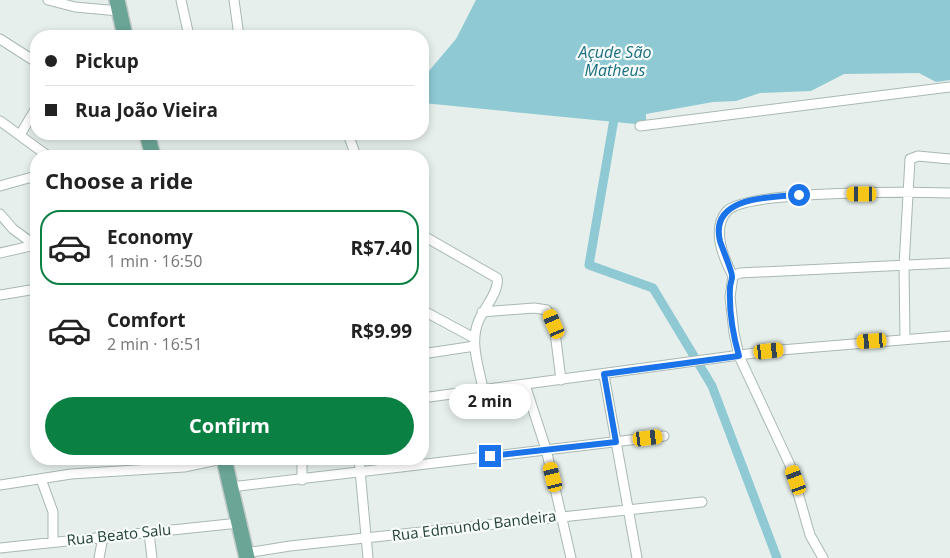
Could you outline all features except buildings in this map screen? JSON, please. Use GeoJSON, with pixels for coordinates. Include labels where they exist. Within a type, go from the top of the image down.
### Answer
{"type":"FeatureCollection","features":[{"type":"Feature","properties":{"kind":"main road"},"geometry":{"type":"LineString","coordinates":[[118,6],[124,30]]}},
{"type":"Feature","properties":{"kind":"main road"},"geometry":{"type":"LineString","coordinates":[[225,465],[246,556]]}},
{"type":"Feature","properties":{"kind":"street"},"geometry":{"type":"LineString","coordinates":[[48,0],[75,6],[118,6]]}},
{"type":"Feature","properties":{"kind":"street"},"geometry":{"type":"LineString","coordinates":[[181,0],[188,30]]}},
{"type":"Feature","properties":{"kind":"street"},"geometry":{"type":"LineString","coordinates":[[234,0],[239,30]]}},
{"type":"Feature","properties":{"kind":"street"},"geometry":{"type":"LineString","coordinates":[[0,39],[30,58]]}},
{"type":"Feature","properties":{"kind":"street"},"geometry":{"type":"LineString","coordinates":[[640,126],[950,87]]}},
{"type":"Feature","properties":{"kind":"street"},"geometry":{"type":"LineString","coordinates":[[20,135],[30,118]]}},
{"type":"Feature","properties":{"kind":"street"},"geometry":{"type":"LineString","coordinates":[[0,121],[40,150]]}},
{"type":"Feature","properties":{"kind":"street"},"geometry":{"type":"LineString","coordinates":[[905,339],[904,266],[910,159],[918,156],[950,159]]}},
{"type":"Feature","properties":{"kind":"street"},"geometry":{"type":"LineString","coordinates":[[0,186],[30,178]]}},
{"type":"Feature","properties":{"kind":"street"},"geometry":{"type":"LineString","coordinates":[[823,558],[810,535],[790,465],[739,356],[730,297],[733,276],[727,263],[718,231],[724,216],[739,204],[791,196],[907,192],[950,193]]}},
{"type":"Feature","properties":{"kind":"street"},"geometry":{"type":"LineString","coordinates":[[0,214],[14,229],[30,241]]}},
{"type":"Feature","properties":{"kind":"street"},"geometry":{"type":"LineString","coordinates":[[429,239],[498,278],[497,286],[482,312],[475,342],[483,389]]}},
{"type":"Feature","properties":{"kind":"street"},"geometry":{"type":"LineString","coordinates":[[0,253],[30,247]]}},
{"type":"Feature","properties":{"kind":"street"},"geometry":{"type":"LineString","coordinates":[[733,276],[740,273],[950,263]]}},
{"type":"Feature","properties":{"kind":"street"},"geometry":{"type":"LineString","coordinates":[[0,295],[30,290]]}},
{"type":"Feature","properties":{"kind":"street"},"geometry":{"type":"LineString","coordinates":[[482,312],[534,308],[547,310],[554,324],[561,380]]}},
{"type":"Feature","properties":{"kind":"street"},"geometry":{"type":"LineString","coordinates":[[429,314],[475,342]]}},
{"type":"Feature","properties":{"kind":"street"},"geometry":{"type":"LineString","coordinates":[[429,397],[830,345],[950,336]]}},
{"type":"Feature","properties":{"kind":"street"},"geometry":{"type":"LineString","coordinates":[[429,352],[475,342]]}},
{"type":"Feature","properties":{"kind":"street"},"geometry":{"type":"LineString","coordinates":[[604,374],[636,558]]}},
{"type":"Feature","properties":{"kind":"street"},"geometry":{"type":"LineString","coordinates":[[525,385],[546,449],[572,558]]}},
{"type":"Feature","properties":{"kind":"street"},"geometry":{"type":"LineString","coordinates":[[429,464],[664,436]]}},
{"type":"Feature","properties":{"kind":"street"},"geometry":{"type":"LineString","coordinates":[[0,485],[71,474],[190,465]]}},
{"type":"Feature","properties":{"kind":"street"},"geometry":{"type":"LineString","coordinates":[[302,465],[302,480]]}},
{"type":"Feature","properties":{"kind":"street"},"geometry":{"type":"LineString","coordinates":[[359,465],[368,558]]}},
{"type":"Feature","properties":{"kind":"street"},"geometry":{"type":"LineString","coordinates":[[231,487],[421,465]]}},
{"type":"Feature","properties":{"kind":"street"},"geometry":{"type":"LineString","coordinates":[[41,479],[51,501],[53,542]]}},
{"type":"Feature","properties":{"kind":"street","name":"Rua Edmundo Bandeira"},"geometry":{"type":"LineString","coordinates":[[246,556],[290,546],[702,502]]}},
{"type":"Feature","properties":{"kind":"street","name":"Rua Beato Salu"},"geometry":{"type":"LineString","coordinates":[[0,548],[239,523]]}},
{"type":"Feature","properties":{"kind":"street"},"geometry":{"type":"LineString","coordinates":[[150,532],[152,558]]}},
{"type":"Feature","properties":{"kind":"street"},"geometry":{"type":"LineString","coordinates":[[99,558],[103,537]]}},
{"type":"Feature","properties":{"kind":"water","name":"Açude São Matheus"},"geometry":{"type":"Polygon","coordinates":[[[476,0],[950,0],[950,80],[936,82],[919,73],[844,74],[811,91],[760,93],[736,101],[713,102],[646,114],[646,125],[429,104],[429,71],[456,39],[476,0]]]}},
{"type":"Feature","properties":{"kind":"waterway"},"geometry":{"type":"LineString","coordinates":[[614,119],[589,265],[653,288],[712,386],[777,558]]}},
{"type":"Feature","properties":{"kind":"route"},"geometry":{"type":"LineString","coordinates":[[490,456],[616,442],[604,374],[739,356],[736,348],[730,297],[730,286],[733,276],[719,237],[720,224],[732,206],[749,200],[799,195]]}}]}
